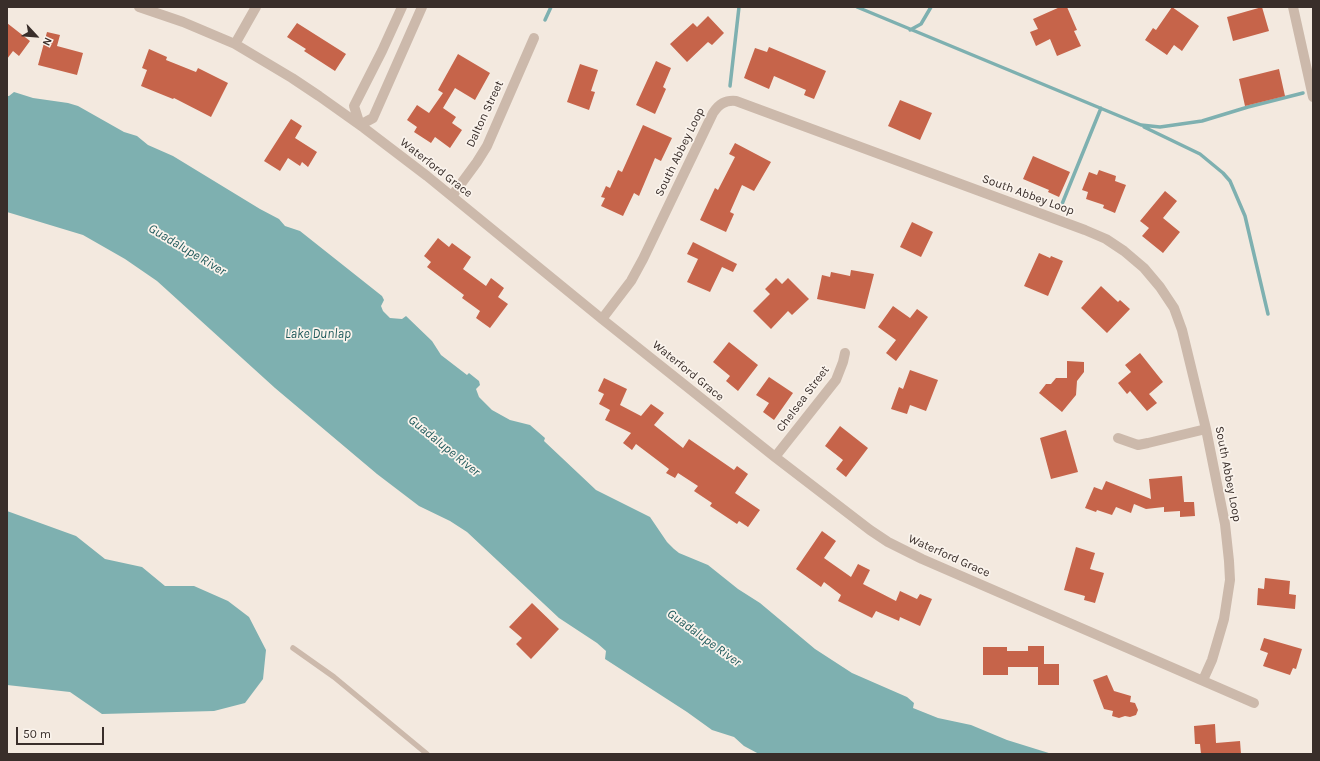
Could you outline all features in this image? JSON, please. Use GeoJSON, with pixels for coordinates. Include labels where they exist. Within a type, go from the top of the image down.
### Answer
{"type":"FeatureCollection","features":[{"type":"Feature","properties":{"kind":"street","name":"Waterford Grace"},"geometry":{"type":"LineString","coordinates":[[139,7],[183,22],[235,44],[292,78],[360,125],[452,196],[602,319],[775,457],[870,530],[905,551],[1254,703]]}},
{"type":"Feature","properties":{"kind":"street"},"geometry":{"type":"LineString","coordinates":[[235,44],[256,7]]}},
{"type":"Feature","properties":{"kind":"street"},"geometry":{"type":"LineString","coordinates":[[402,7],[354,106],[360,125],[373,118],[422,7]]}},
{"type":"Feature","properties":{"kind":"street"},"geometry":{"type":"LineString","coordinates":[[1293,7],[1313,97]]}},
{"type":"Feature","properties":{"kind":"street","name":"Dalton Street"},"geometry":{"type":"LineString","coordinates":[[452,196],[487,146],[534,38]]}},
{"type":"Feature","properties":{"kind":"street","name":"South Abbey Loop"},"geometry":{"type":"LineString","coordinates":[[602,319],[631,281],[643,259],[712,113],[718,106],[727,101],[736,101],[1106,239],[1124,251],[1144,268],[1160,287],[1174,308],[1182,330],[1206,429],[1225,524],[1228,543],[1230,580],[1224,619],[1212,660],[1204,680]]}},
{"type":"Feature","properties":{"kind":"street","name":"Chelsea Street"},"geometry":{"type":"LineString","coordinates":[[775,457],[836,380],[843,362],[844,353]]}},
{"type":"Feature","properties":{"kind":"street"},"geometry":{"type":"LineString","coordinates":[[1118,438],[1138,445],[1148,444],[1206,429]]}},
{"type":"Feature","properties":{"kind":"lane"},"geometry":{"type":"LineString","coordinates":[[293,648],[334,677],[427,754]]}},
{"type":"Feature","properties":{"kind":"water","name":"Lake Dunlap"},"geometry":{"type":"Polygon","coordinates":[[[14,92],[33,98],[68,103],[78,106],[124,132],[137,136],[148,145],[173,156],[279,219],[285,226],[300,231],[382,296],[384,300],[381,306],[383,311],[390,318],[402,319],[406,316],[432,341],[441,355],[467,375],[469,373],[479,381],[480,385],[476,389],[479,397],[492,410],[510,420],[530,425],[545,438],[544,441],[596,490],[650,517],[667,542],[679,553],[708,565],[738,589],[760,603],[815,649],[852,673],[907,697],[914,703],[913,708],[938,718],[971,725],[1007,740],[1052,754],[759,754],[744,746],[734,737],[712,730],[605,659],[606,651],[597,643],[559,618],[467,532],[450,521],[419,506],[377,474],[275,388],[157,281],[125,259],[83,235],[7,212],[7,96],[14,92]]]}},
{"type":"Feature","properties":{"kind":"water"},"geometry":{"type":"Polygon","coordinates":[[[7,511],[76,536],[105,559],[142,567],[165,586],[194,586],[228,601],[249,617],[266,650],[263,679],[245,703],[214,711],[102,714],[70,692],[7,685],[7,511]]]}},
{"type":"Feature","properties":{"kind":"building"},"geometry":{"type":"Polygon","coordinates":[[[1060,7],[1067,7],[1077,30],[1074,31],[1081,46],[1057,56],[1050,39],[1036,46],[1030,32],[1038,29],[1033,19],[1060,7]]]}},
{"type":"Feature","properties":{"kind":"building"},"geometry":{"type":"Polygon","coordinates":[[[1172,7],[1199,26],[1182,51],[1174,45],[1167,55],[1145,40],[1153,28],[1156,30],[1172,7]]]}},
{"type":"Feature","properties":{"kind":"building"},"geometry":{"type":"Polygon","coordinates":[[[1262,7],[1269,31],[1233,41],[1227,17],[1262,7]]]}},
{"type":"Feature","properties":{"kind":"building"},"geometry":{"type":"Polygon","coordinates":[[[708,16],[724,33],[712,45],[708,42],[687,62],[670,44],[693,23],[697,27],[708,16]]]}},
{"type":"Feature","properties":{"kind":"building"},"geometry":{"type":"Polygon","coordinates":[[[7,23],[30,41],[19,56],[13,51],[7,59],[7,23]]]}},
{"type":"Feature","properties":{"kind":"building"},"geometry":{"type":"Polygon","coordinates":[[[297,23],[346,54],[335,71],[304,51],[306,49],[287,37],[297,23]]]}},
{"type":"Feature","properties":{"kind":"building"},"geometry":{"type":"Polygon","coordinates":[[[47,32],[60,35],[57,46],[83,53],[77,75],[38,65],[47,32]]]}},
{"type":"Feature","properties":{"kind":"building"},"geometry":{"type":"Polygon","coordinates":[[[769,47],[826,71],[814,99],[804,95],[806,90],[774,76],[769,89],[744,78],[755,48],[767,52],[769,47]]]}},
{"type":"Feature","properties":{"kind":"building"},"geometry":{"type":"Polygon","coordinates":[[[149,49],[167,57],[166,60],[196,72],[198,68],[228,83],[211,117],[174,98],[173,99],[141,86],[147,70],[142,68],[149,49]]]}},
{"type":"Feature","properties":{"kind":"building"},"geometry":{"type":"Polygon","coordinates":[[[458,54],[490,73],[475,100],[455,88],[443,108],[456,117],[452,123],[462,130],[450,148],[435,137],[431,143],[414,132],[417,127],[407,120],[417,105],[429,113],[443,93],[438,90],[458,54]]]}},
{"type":"Feature","properties":{"kind":"building"},"geometry":{"type":"Polygon","coordinates":[[[656,61],[671,68],[663,87],[666,89],[655,114],[636,105],[656,61]]]}},
{"type":"Feature","properties":{"kind":"building"},"geometry":{"type":"Polygon","coordinates":[[[580,64],[598,70],[591,91],[595,92],[589,110],[567,102],[580,64]]]}},
{"type":"Feature","properties":{"kind":"building"},"geometry":{"type":"Polygon","coordinates":[[[1279,69],[1285,96],[1245,106],[1239,79],[1279,69]]]}},
{"type":"Feature","properties":{"kind":"building"},"geometry":{"type":"Polygon","coordinates":[[[900,100],[932,113],[920,140],[888,126],[900,100]]]}},
{"type":"Feature","properties":{"kind":"building"},"geometry":{"type":"Polygon","coordinates":[[[291,119],[302,126],[295,138],[317,152],[308,167],[302,162],[300,166],[288,158],[280,171],[264,161],[291,119]]]}},
{"type":"Feature","properties":{"kind":"building"},"geometry":{"type":"Polygon","coordinates":[[[643,125],[672,138],[661,161],[655,158],[639,196],[634,193],[623,216],[601,206],[605,198],[601,197],[606,186],[610,188],[618,170],[622,172],[643,125]]]}},
{"type":"Feature","properties":{"kind":"building"},"geometry":{"type":"Polygon","coordinates":[[[735,143],[771,162],[754,191],[742,185],[730,212],[734,214],[726,232],[700,220],[715,188],[718,190],[735,157],[729,154],[735,143]]]}},
{"type":"Feature","properties":{"kind":"building"},"geometry":{"type":"Polygon","coordinates":[[[1033,156],[1070,172],[1059,197],[1048,192],[1049,190],[1023,179],[1033,156]]]}},
{"type":"Feature","properties":{"kind":"building"},"geometry":{"type":"Polygon","coordinates":[[[1099,170],[1116,176],[1115,181],[1126,185],[1115,213],[1103,208],[1104,205],[1086,199],[1088,192],[1082,190],[1089,172],[1097,175],[1099,170]]]}},
{"type":"Feature","properties":{"kind":"building"},"geometry":{"type":"Polygon","coordinates":[[[1165,191],[1177,201],[1163,218],[1180,232],[1163,253],[1142,236],[1149,228],[1140,221],[1165,191]]]}},
{"type":"Feature","properties":{"kind":"building"},"geometry":{"type":"Polygon","coordinates":[[[912,222],[933,232],[921,257],[900,247],[912,222]]]}},
{"type":"Feature","properties":{"kind":"building"},"geometry":{"type":"Polygon","coordinates":[[[438,238],[449,247],[452,243],[471,257],[463,269],[486,286],[491,278],[504,288],[498,297],[508,304],[490,328],[476,318],[480,311],[462,298],[464,295],[427,267],[431,262],[424,256],[438,238]]]}},
{"type":"Feature","properties":{"kind":"building"},"geometry":{"type":"Polygon","coordinates":[[[693,242],[737,264],[733,272],[722,267],[710,292],[687,282],[698,259],[687,254],[693,242]]]}},
{"type":"Feature","properties":{"kind":"building"},"geometry":{"type":"Polygon","coordinates":[[[1039,253],[1050,258],[1051,256],[1063,261],[1048,296],[1024,286],[1039,253]]]}},
{"type":"Feature","properties":{"kind":"building"},"geometry":{"type":"Polygon","coordinates":[[[851,270],[874,274],[865,309],[817,299],[822,275],[830,277],[831,272],[850,276],[851,270]]]}},
{"type":"Feature","properties":{"kind":"building"},"geometry":{"type":"Polygon","coordinates":[[[776,278],[782,284],[788,278],[809,299],[792,315],[788,311],[771,329],[753,311],[770,294],[765,289],[776,278]]]}},
{"type":"Feature","properties":{"kind":"building"},"geometry":{"type":"Polygon","coordinates":[[[1101,286],[1118,302],[1120,300],[1130,309],[1107,333],[1081,308],[1101,286]]]}},
{"type":"Feature","properties":{"kind":"building"},"geometry":{"type":"Polygon","coordinates":[[[893,306],[910,318],[917,309],[928,317],[896,361],[886,353],[896,340],[878,327],[893,306]]]}},
{"type":"Feature","properties":{"kind":"building"},"geometry":{"type":"Polygon","coordinates":[[[729,342],[758,365],[738,391],[726,381],[730,376],[713,362],[729,342]]]}},
{"type":"Feature","properties":{"kind":"building"},"geometry":{"type":"Polygon","coordinates":[[[1140,353],[1163,382],[1149,394],[1157,403],[1147,411],[1130,391],[1127,394],[1118,383],[1131,372],[1125,365],[1140,353]]]}},
{"type":"Feature","properties":{"kind":"building"},"geometry":{"type":"Polygon","coordinates":[[[1067,361],[1084,362],[1084,372],[1077,381],[1076,395],[1062,412],[1039,393],[1046,384],[1051,384],[1056,378],[1067,378],[1067,361]]]}},
{"type":"Feature","properties":{"kind":"building"},"geometry":{"type":"Polygon","coordinates":[[[910,370],[938,380],[926,411],[910,405],[907,414],[891,409],[899,387],[903,389],[910,370]]]}},
{"type":"Feature","properties":{"kind":"building"},"geometry":{"type":"Polygon","coordinates":[[[769,377],[793,393],[774,420],[763,412],[769,403],[756,395],[769,377]]]}},
{"type":"Feature","properties":{"kind":"building"},"geometry":{"type":"Polygon","coordinates":[[[604,378],[627,389],[620,405],[641,416],[651,404],[664,413],[654,425],[683,448],[689,439],[734,470],[737,466],[748,474],[735,493],[760,510],[748,527],[739,521],[737,524],[710,506],[712,503],[694,491],[698,486],[678,473],[675,478],[666,473],[669,469],[636,444],[632,450],[623,443],[631,433],[605,420],[610,410],[599,404],[604,394],[598,391],[604,378]]]}},
{"type":"Feature","properties":{"kind":"building"},"geometry":{"type":"Polygon","coordinates":[[[840,426],[868,448],[846,477],[836,469],[843,460],[825,446],[840,426]]]}},
{"type":"Feature","properties":{"kind":"building"},"geometry":{"type":"Polygon","coordinates":[[[1066,430],[1078,472],[1051,479],[1040,438],[1066,430]]]}},
{"type":"Feature","properties":{"kind":"building"},"geometry":{"type":"Polygon","coordinates":[[[1182,476],[1184,502],[1194,502],[1195,516],[1180,517],[1180,511],[1164,512],[1164,507],[1146,509],[1134,504],[1131,513],[1116,507],[1112,515],[1085,508],[1094,487],[1102,490],[1106,481],[1151,499],[1149,479],[1182,476]]]}},
{"type":"Feature","properties":{"kind":"building"},"geometry":{"type":"Polygon","coordinates":[[[822,531],[836,541],[824,558],[851,577],[858,564],[870,570],[863,584],[896,601],[900,591],[917,599],[920,594],[932,599],[920,626],[900,617],[899,621],[876,611],[872,618],[838,601],[841,595],[824,582],[821,587],[796,569],[822,531]]]}},
{"type":"Feature","properties":{"kind":"building"},"geometry":{"type":"Polygon","coordinates":[[[1076,547],[1095,553],[1090,569],[1104,573],[1095,603],[1084,600],[1085,596],[1064,590],[1076,547]]]}},
{"type":"Feature","properties":{"kind":"building"},"geometry":{"type":"Polygon","coordinates":[[[1265,578],[1290,581],[1289,594],[1296,595],[1295,609],[1257,605],[1258,588],[1264,589],[1265,578]]]}},
{"type":"Feature","properties":{"kind":"building"},"geometry":{"type":"Polygon","coordinates":[[[532,603],[559,629],[531,659],[516,644],[522,638],[509,627],[532,603]]]}},
{"type":"Feature","properties":{"kind":"building"},"geometry":{"type":"Polygon","coordinates":[[[1264,638],[1302,649],[1296,669],[1293,668],[1290,675],[1263,666],[1268,653],[1260,650],[1264,638]]]}},
{"type":"Feature","properties":{"kind":"building"},"geometry":{"type":"Polygon","coordinates":[[[1028,646],[1044,646],[1044,664],[1059,664],[1059,685],[1038,685],[1038,667],[1008,667],[1008,675],[983,675],[983,647],[1007,647],[1007,651],[1028,651],[1028,646]]]}},
{"type":"Feature","properties":{"kind":"building"},"geometry":{"type":"Polygon","coordinates":[[[1107,675],[1114,691],[1131,696],[1130,702],[1135,703],[1138,710],[1136,715],[1119,718],[1112,716],[1113,711],[1104,709],[1093,680],[1107,675]]]}},
{"type":"Feature","properties":{"kind":"building"},"geometry":{"type":"Polygon","coordinates":[[[1215,724],[1216,743],[1240,741],[1241,754],[1201,754],[1200,744],[1195,744],[1194,726],[1215,724]]]}},
{"type":"Feature","properties":{"kind":"waterway"},"geometry":{"type":"LineString","coordinates":[[545,20],[551,7]]}},
{"type":"Feature","properties":{"kind":"waterway"},"geometry":{"type":"LineString","coordinates":[[730,86],[739,7]]}},
{"type":"Feature","properties":{"kind":"waterway"},"geometry":{"type":"LineString","coordinates":[[857,7],[1141,125],[1160,127],[1202,121],[1248,107],[1303,93]]}},
{"type":"Feature","properties":{"kind":"waterway"},"geometry":{"type":"LineString","coordinates":[[910,30],[921,24],[931,7]]}},
{"type":"Feature","properties":{"kind":"waterway"},"geometry":{"type":"LineString","coordinates":[[1060,209],[1101,108]]}},
{"type":"Feature","properties":{"kind":"waterway"},"geometry":{"type":"LineString","coordinates":[[1144,127],[1200,154],[1223,173],[1230,181],[1245,216],[1268,314]]}},
{"type":"Feature","properties":{"kind":"water label","name":"Guadalupe River"},"geometry":{"type":"Point","coordinates":[187,250]}},
{"type":"Feature","properties":{"kind":"water label","name":"Guadalupe River"},"geometry":{"type":"Point","coordinates":[444,446]}},
{"type":"Feature","properties":{"kind":"water label","name":"Guadalupe River"},"geometry":{"type":"Point","coordinates":[704,638]}}]}
